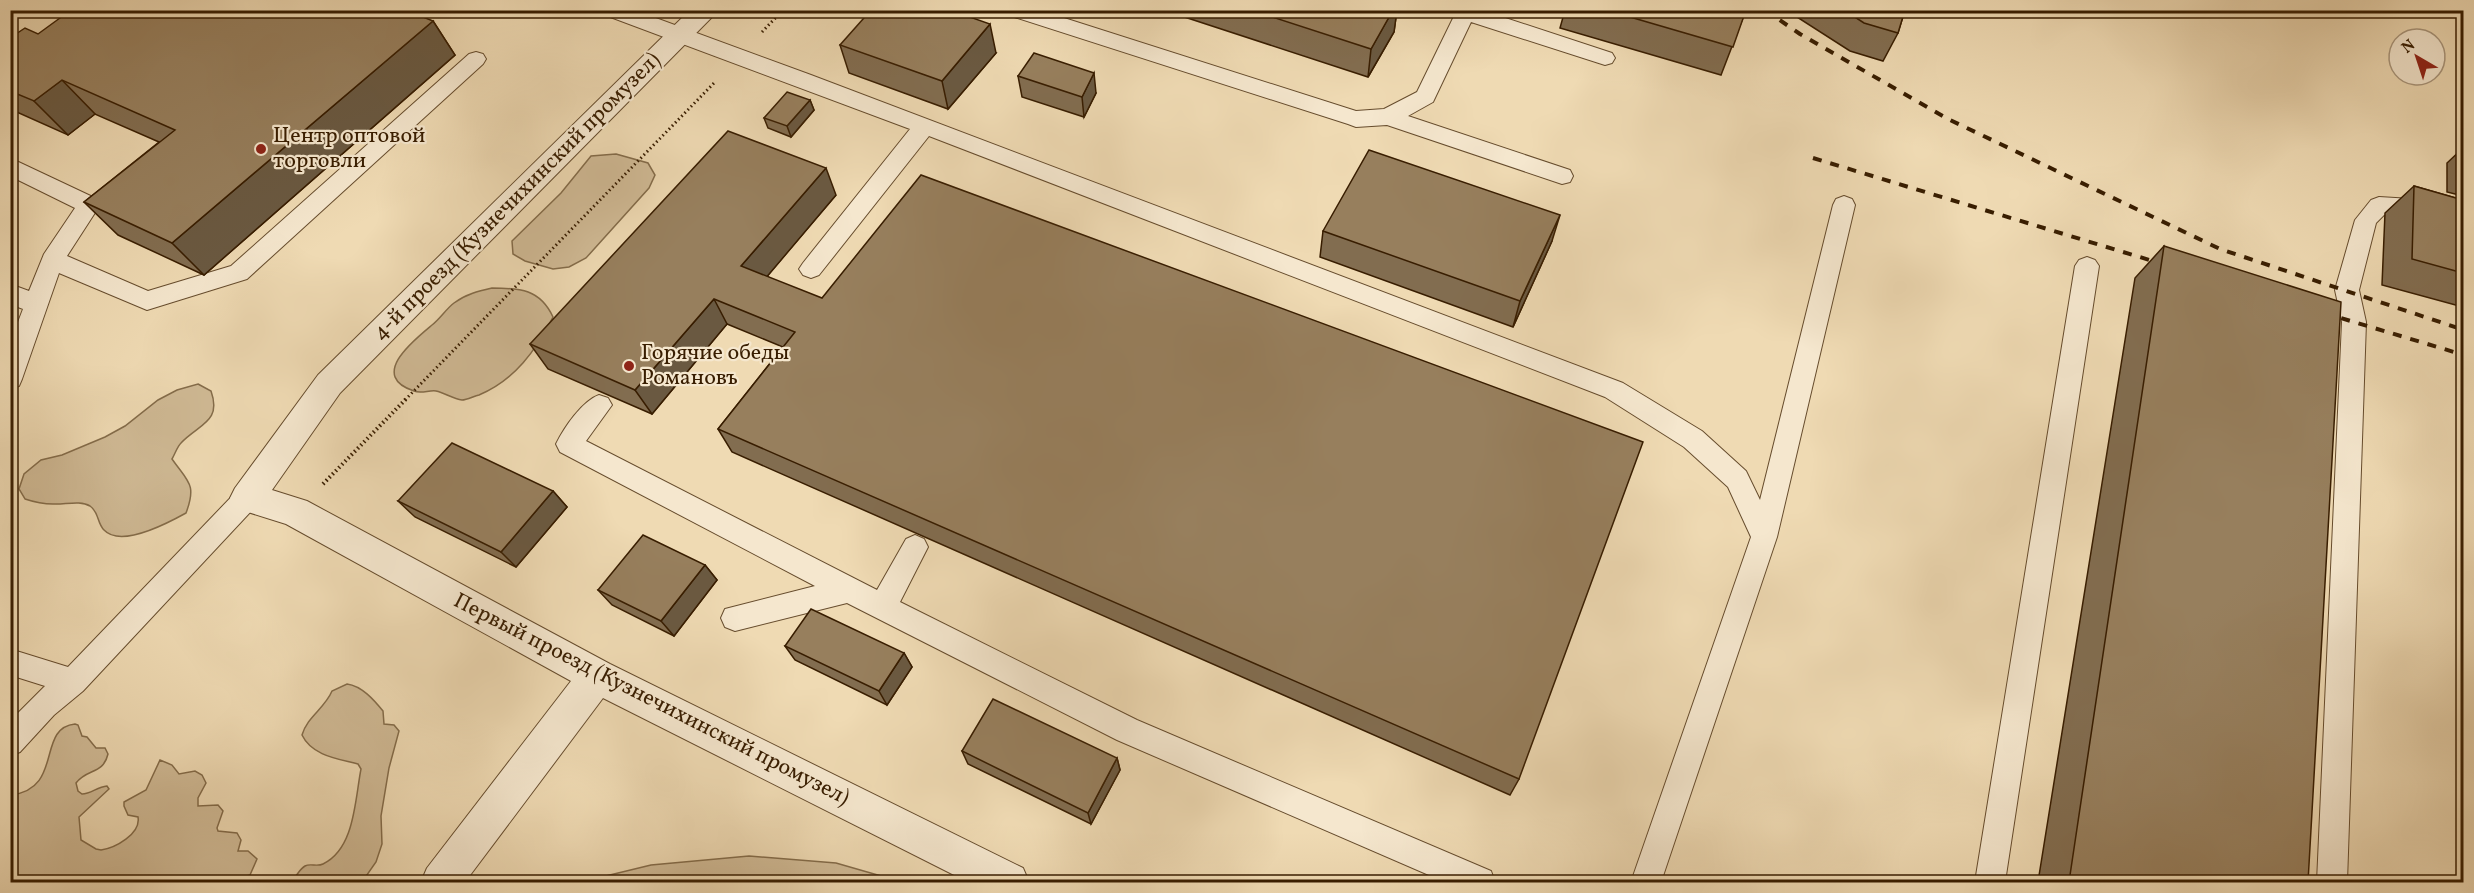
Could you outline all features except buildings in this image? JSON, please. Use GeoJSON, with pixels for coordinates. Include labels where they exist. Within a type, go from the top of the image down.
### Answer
{"type":"FeatureCollection","features":[{"type":"Feature","properties":{"kind":"street","name":"4-й проезд (Кузнечихинский промузел)"},"geometry":{"type":"LineString","coordinates":[[247,498],[329,384],[706,10]]}},
{"type":"Feature","properties":{"kind":"street","name":"Первый проезд (Кузнечихинский промузел)"},"geometry":{"type":"LineString","coordinates":[[247,498],[295,512],[597,676],[1009,882]]}},
{"type":"Feature","properties":{"kind":"street"},"geometry":{"type":"LineString","coordinates":[[441,882],[597,676]]}},
{"type":"Feature","properties":{"kind":"lane"},"geometry":{"type":"LineString","coordinates":[[612,10],[925,126],[1614,390],[1693,439],[1737,479],[1764,537]]}},
{"type":"Feature","properties":{"kind":"lane"},"geometry":{"type":"LineString","coordinates":[[1015,10],[1356,119],[1388,117],[1562,176]]}},
{"type":"Feature","properties":{"kind":"lane"},"geometry":{"type":"LineString","coordinates":[[1066,28],[1078,10]]}},
{"type":"Feature","properties":{"kind":"lane"},"geometry":{"type":"LineString","coordinates":[[1388,117],[1425,97],[1466,11],[1605,58]]}},
{"type":"Feature","properties":{"kind":"lane"},"geometry":{"type":"LineString","coordinates":[[52,260],[147,301],[239,273],[476,59]]}},
{"type":"Feature","properties":{"kind":"lane"},"geometry":{"type":"LineString","coordinates":[[811,269],[925,126]]}},
{"type":"Feature","properties":{"kind":"lane"},"geometry":{"type":"LineString","coordinates":[[10,166],[90,205],[52,260],[10,379]]}},
{"type":"Feature","properties":{"kind":"lane"},"geometry":{"type":"LineString","coordinates":[[1646,882],[1764,537],[1844,204]]}},
{"type":"Feature","properties":{"kind":"lane"},"geometry":{"type":"LineString","coordinates":[[2332,882],[2354,322],[2347,290],[2366,220],[2379,206],[2412,208],[2463,224]]}},
{"type":"Feature","properties":{"kind":"lane"},"geometry":{"type":"LineString","coordinates":[[1990,882],[2086,266]]}},
{"type":"Feature","properties":{"kind":"lane"},"geometry":{"type":"LineString","coordinates":[[10,293],[36,305]]}},
{"type":"Feature","properties":{"kind":"lane"},"geometry":{"type":"LineString","coordinates":[[599,405],[569,444],[849,590],[1127,730],[1480,882]]}},
{"type":"Feature","properties":{"kind":"lane"},"geometry":{"type":"LineString","coordinates":[[10,742],[44,705],[73,682],[247,498]]}},
{"type":"Feature","properties":{"kind":"lane"},"geometry":{"type":"LineString","coordinates":[[883,606],[915,547]]}},
{"type":"Feature","properties":{"kind":"lane"},"geometry":{"type":"LineString","coordinates":[[735,618],[849,590]]}},
{"type":"Feature","properties":{"kind":"lane"},"geometry":{"type":"LineString","coordinates":[[10,662],[73,682]]}},
{"type":"Feature","properties":{"kind":"path"},"geometry":{"type":"LineString","coordinates":[[295,512],[783,10]]}},
{"type":"Feature","properties":{"kind":"shaded area"},"geometry":{"type":"Polygon","coordinates":[[[616,154],[648,163],[655,175],[649,188],[586,258],[569,267],[553,269],[525,261],[513,254],[512,241],[561,193],[591,156],[616,154]]]}},
{"type":"Feature","properties":{"kind":"shaded area"},"geometry":{"type":"Polygon","coordinates":[[[492,288],[528,292],[542,301],[553,317],[523,363],[492,389],[464,400],[436,391],[417,392],[401,384],[395,376],[395,367],[406,349],[454,303],[468,295],[492,288]]]}},
{"type":"Feature","properties":{"kind":"shaded area"},"geometry":{"type":"Polygon","coordinates":[[[198,384],[211,391],[214,401],[211,416],[180,445],[172,459],[191,489],[186,513],[145,532],[121,536],[112,535],[104,530],[95,511],[86,504],[46,504],[25,499],[19,489],[24,474],[41,460],[62,455],[105,437],[125,426],[158,400],[177,390],[198,384]]]}},
{"type":"Feature","properties":{"kind":"shaded area"},"geometry":{"type":"Polygon","coordinates":[[[347,684],[358,688],[376,702],[383,711],[384,724],[394,725],[399,731],[389,768],[381,816],[382,844],[376,862],[362,882],[289,882],[305,866],[321,865],[334,857],[342,847],[352,822],[361,769],[358,764],[335,758],[312,748],[302,735],[308,723],[332,691],[347,684]]]}},
{"type":"Feature","properties":{"kind":"shaded area"},"geometry":{"type":"Polygon","coordinates":[[[78,725],[82,736],[87,737],[96,748],[105,748],[108,754],[106,761],[99,768],[80,778],[76,783],[78,791],[82,794],[107,786],[109,789],[79,817],[81,840],[101,850],[120,843],[131,834],[138,823],[138,817],[128,815],[124,802],[146,790],[160,760],[172,765],[179,774],[195,771],[202,775],[206,783],[198,798],[198,806],[218,805],[223,811],[218,831],[237,833],[241,840],[238,851],[248,851],[257,859],[250,875],[227,882],[11,882],[11,795],[27,790],[38,782],[56,736],[63,728],[78,725]]]}},
{"type":"Feature","properties":{"kind":"shaded area"},"geometry":{"type":"Polygon","coordinates":[[[749,856],[836,863],[902,882],[581,882],[651,865],[749,856]]]}},
{"type":"Feature","properties":{"kind":"railway"},"geometry":{"type":"LineString","coordinates":[[1765,10],[1800,34],[1948,119],[2220,249],[2464,330]]}},
{"type":"Feature","properties":{"kind":"railway"},"geometry":{"type":"LineString","coordinates":[[1813,158],[2166,265]]}},
{"type":"Feature","properties":{"kind":"railway"},"geometry":{"type":"LineString","coordinates":[[2324,313],[2464,355]]}},
{"type":"Feature","properties":{"kind":"place","name":"Центр оптовой торговли"},"geometry":{"type":"Point","coordinates":[261,149]}},
{"type":"Feature","properties":{"kind":"place","name":"Горячие обеды Романовъ"},"geometry":{"type":"Point","coordinates":[629,366]}}]}
